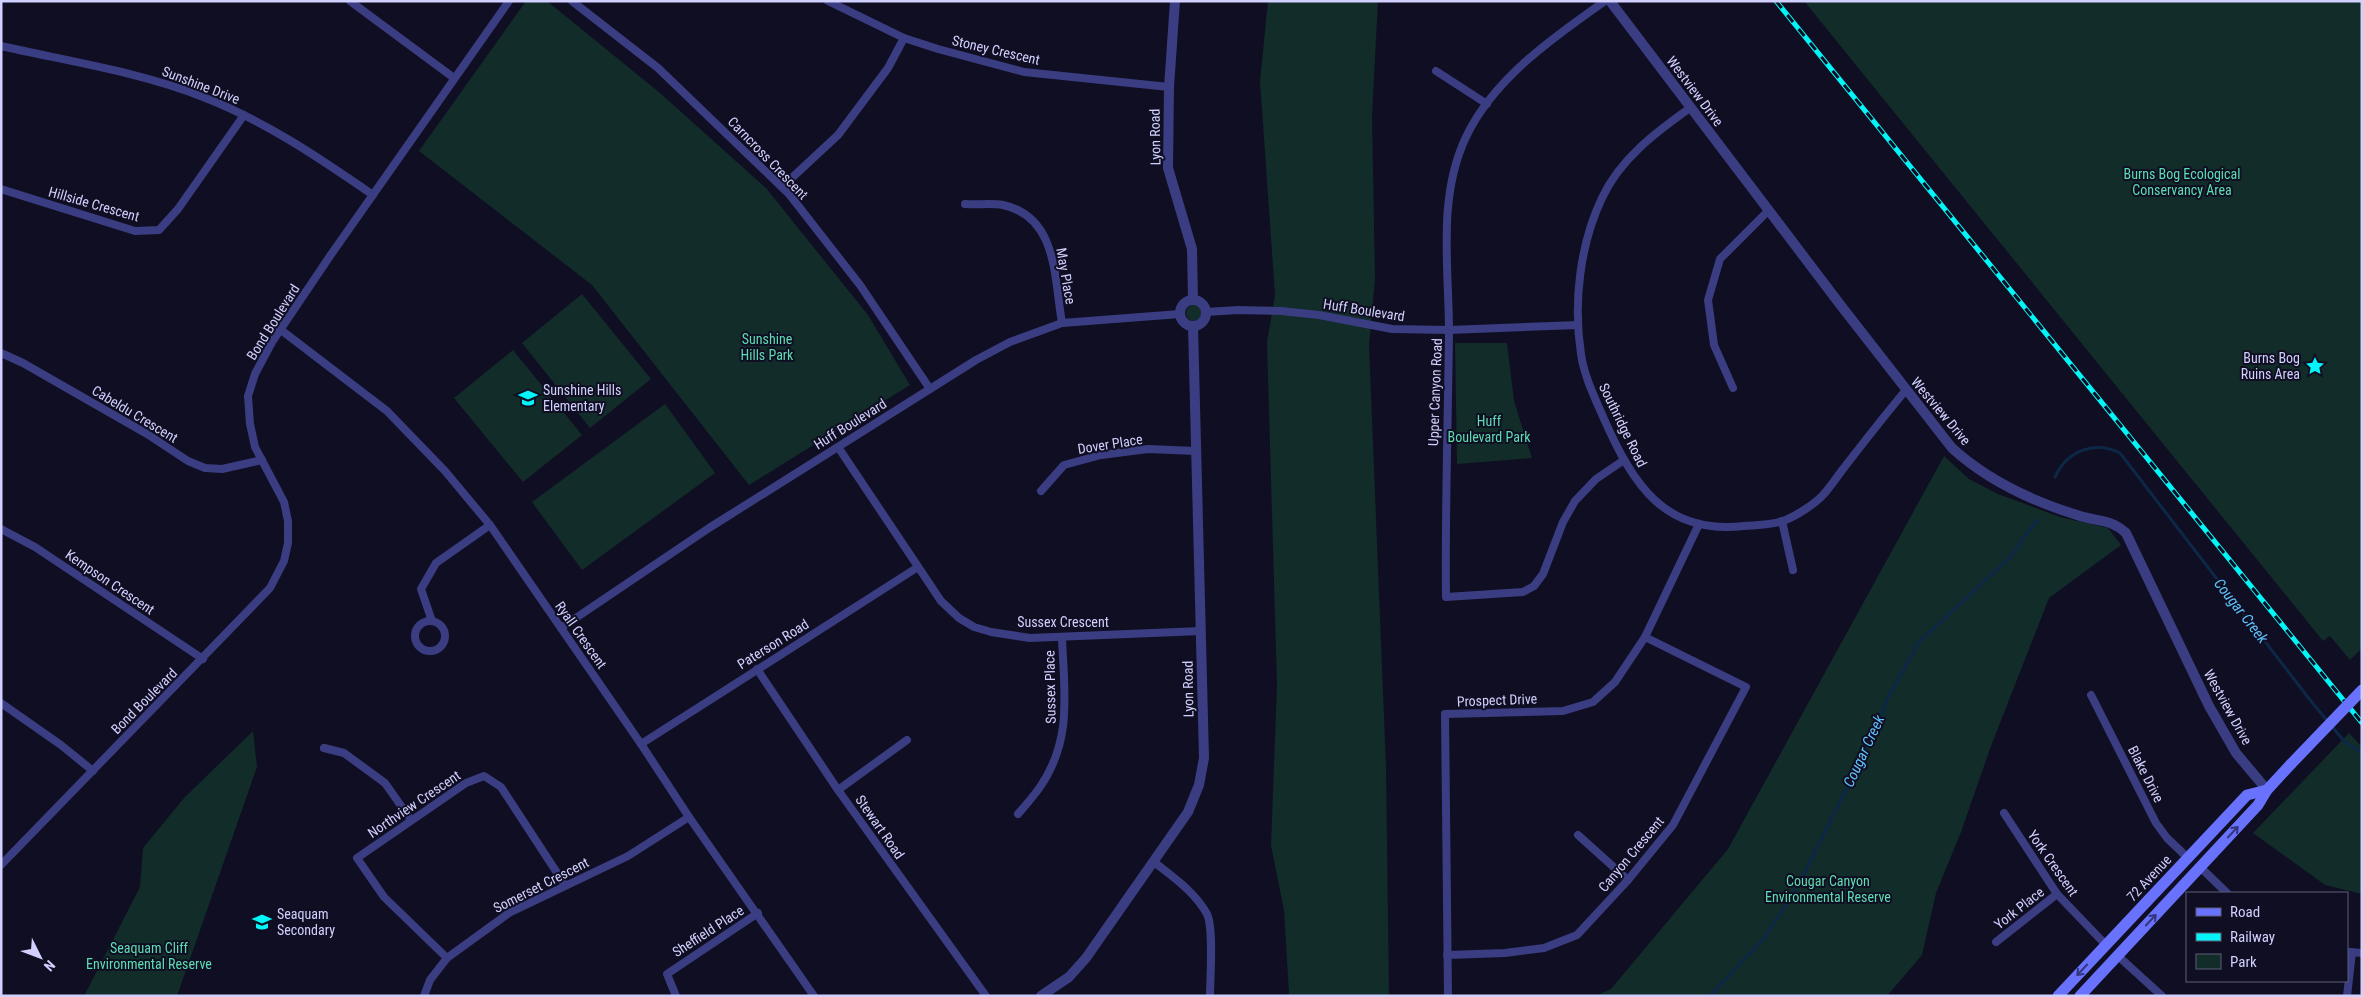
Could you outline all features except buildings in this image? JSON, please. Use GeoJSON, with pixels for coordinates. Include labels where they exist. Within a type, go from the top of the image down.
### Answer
{"type":"FeatureCollection","features":[{"type":"Feature","properties":{"kind":"main road","name":"72 Avenue"},"geometry":{"type":"LineString","coordinates":[[2080,996],[2258,805],[2267,790],[2362,690]]}},
{"type":"Feature","properties":{"kind":"main road","name":"72 Avenue"},"geometry":{"type":"LineString","coordinates":[[2058,996],[2247,795],[2267,790]]}},
{"type":"Feature","properties":{"kind":"street"},"geometry":{"type":"LineString","coordinates":[[350,1],[454,78]]}},
{"type":"Feature","properties":{"kind":"street","name":"Bond Boulevard"},"geometry":{"type":"LineString","coordinates":[[1,865],[270,588],[284,561],[288,543],[288,521],[284,502],[255,446],[250,424],[248,396],[255,374],[281,330],[509,1]]}},
{"type":"Feature","properties":{"kind":"street","name":"Carncross Crescent"},"geometry":{"type":"LineString","coordinates":[[572,1],[658,68],[782,188],[860,285],[930,389]]}},
{"type":"Feature","properties":{"kind":"street","name":"Stoney Crescent"},"geometry":{"type":"LineString","coordinates":[[828,1],[904,38],[1024,72],[1169,87]]}},
{"type":"Feature","properties":{"kind":"street","name":"Lyon Road"},"geometry":{"type":"LineString","coordinates":[[1175,1],[1169,87],[1168,168],[1192,249],[1193,300]]}},
{"type":"Feature","properties":{"kind":"street","name":"Upper Canyon Road"},"geometry":{"type":"LineString","coordinates":[[1605,1],[1550,41],[1504,84],[1487,104],[1466,137],[1454,171],[1447,233],[1449,330],[1445,464],[1446,597],[1523,592],[1534,586],[1543,574],[1563,522],[1575,501],[1596,479],[1624,460]]}},
{"type":"Feature","properties":{"kind":"street","name":"Westview Drive"},"geometry":{"type":"LineString","coordinates":[[1610,1],[1952,448],[1970,465],[1992,479],[2077,515],[2109,521],[2126,532],[2209,706],[2236,753],[2267,790]]}},
{"type":"Feature","properties":{"kind":"street"},"geometry":{"type":"LineString","coordinates":[[782,188],[838,135],[888,68],[904,38]]}},
{"type":"Feature","properties":{"kind":"street","name":"Sunshine Drive"},"geometry":{"type":"LineString","coordinates":[[1,46],[144,78],[202,96],[244,115],[301,145],[373,195]]}},
{"type":"Feature","properties":{"kind":"street"},"geometry":{"type":"LineString","coordinates":[[1436,72],[1487,104]]}},
{"type":"Feature","properties":{"kind":"street","name":"Southridge Road"},"geometry":{"type":"LineString","coordinates":[[1690,108],[1638,148],[1602,196],[1590,227],[1579,293],[1578,325],[1581,355],[1592,392],[1624,460],[1645,493],[1672,514],[1699,524],[1727,528],[1782,521],[1819,499],[1906,390]]}},
{"type":"Feature","properties":{"kind":"street","name":"Hillside Crescent"},"geometry":{"type":"LineString","coordinates":[[1,189],[134,231],[159,230],[178,209],[244,115]]}},
{"type":"Feature","properties":{"kind":"street","name":"May Place"},"geometry":{"type":"LineString","coordinates":[[965,204],[1003,205],[1025,214],[1040,226],[1050,246],[1062,323]]}},
{"type":"Feature","properties":{"kind":"street"},"geometry":{"type":"LineString","coordinates":[[1733,388],[1714,345],[1708,300],[1720,258],[1769,210]]}},
{"type":"Feature","properties":{"kind":"street"},"geometry":{"type":"LineString","coordinates":[[1193,300],[1201,303],[1206,312],[1202,322],[1193,326],[1183,322],[1180,314],[1182,306],[1193,300]]}},
{"type":"Feature","properties":{"kind":"street","name":"Huff Boulevard"},"geometry":{"type":"LineString","coordinates":[[1206,312],[1238,310],[1319,315],[1392,329],[1449,330],[1578,325]]}},
{"type":"Feature","properties":{"kind":"street","name":"Huff Boulevard"},"geometry":{"type":"LineString","coordinates":[[561,628],[709,528],[976,360],[1010,342],[1062,323],[1180,314]]}},
{"type":"Feature","properties":{"kind":"street","name":"Lyon Road"},"geometry":{"type":"LineString","coordinates":[[1041,996],[1069,977],[1086,958],[1188,812],[1199,786],[1204,758],[1193,326]]}},
{"type":"Feature","properties":{"kind":"street","name":"Ryall Crescent"},"geometry":{"type":"LineString","coordinates":[[281,330],[387,411],[445,471],[490,525],[689,817],[758,913],[814,996]]}},
{"type":"Feature","properties":{"kind":"street","name":"Cabeldu Crescent"},"geometry":{"type":"LineString","coordinates":[[1,353],[139,430],[188,461],[204,468],[222,469],[262,460]]}},
{"type":"Feature","properties":{"kind":"street","name":"Sussex Crescent"},"geometry":{"type":"LineString","coordinates":[[838,447],[941,601],[959,618],[974,627],[991,632],[1030,638],[1201,631]]}},
{"type":"Feature","properties":{"kind":"street","name":"Dover Place"},"geometry":{"type":"LineString","coordinates":[[1041,491],[1064,465],[1101,455],[1148,449],[1195,451]]}},
{"type":"Feature","properties":{"kind":"street"},"geometry":{"type":"LineString","coordinates":[[1782,521],[1792,570]]}},
{"type":"Feature","properties":{"kind":"street","name":"Prospect Drive"},"geometry":{"type":"LineString","coordinates":[[1448,996],[1445,714],[1563,711],[1593,702],[1615,682],[1645,636],[1699,524]]}},
{"type":"Feature","properties":{"kind":"street"},"geometry":{"type":"LineString","coordinates":[[432,621],[422,622],[415,630],[415,640],[421,649],[426,651],[440,648],[445,639],[444,629],[432,621],[421,589],[436,563],[490,525]]}},
{"type":"Feature","properties":{"kind":"street","name":"Kempson Crescent"},"geometry":{"type":"LineString","coordinates":[[1,528],[35,547],[203,659]]}},
{"type":"Feature","properties":{"kind":"street","name":"Paterson Road"},"geometry":{"type":"LineString","coordinates":[[641,744],[918,567]]}},
{"type":"Feature","properties":{"kind":"street","name":"Canyon Crescent"},"geometry":{"type":"LineString","coordinates":[[1447,955],[1505,953],[1544,948],[1577,935],[1628,880],[1673,826],[1746,687],[1645,636]]}},
{"type":"Feature","properties":{"kind":"street","name":"Sussex Place"},"geometry":{"type":"LineString","coordinates":[[1018,814],[1040,788],[1060,744],[1065,722],[1062,637]]}},
{"type":"Feature","properties":{"kind":"street","name":"Stewart Road"},"geometry":{"type":"LineString","coordinates":[[757,669],[838,790],[986,996]]}},
{"type":"Feature","properties":{"kind":"street","name":"Blake Drive"},"geometry":{"type":"LineString","coordinates":[[2091,695],[2156,823],[2167,838],[2188,858]]}},
{"type":"Feature","properties":{"kind":"street"},"geometry":{"type":"LineString","coordinates":[[1,703],[62,745],[93,772]]}},
{"type":"Feature","properties":{"kind":"street"},"geometry":{"type":"LineString","coordinates":[[838,790],[907,740]]}},
{"type":"Feature","properties":{"kind":"street"},"geometry":{"type":"LineString","coordinates":[[324,748],[344,753],[385,783],[411,820]]}},
{"type":"Feature","properties":{"kind":"street","name":"Northview Crescent"},"geometry":{"type":"LineString","coordinates":[[447,958],[384,897],[357,858],[466,783],[484,776],[501,787],[565,885]]}},
{"type":"Feature","properties":{"kind":"street","name":"York Crescent"},"geometry":{"type":"LineString","coordinates":[[2004,813],[2057,894],[2100,941],[2106,945]]}},
{"type":"Feature","properties":{"kind":"street","name":"Somerset Crescent"},"geometry":{"type":"LineString","coordinates":[[424,996],[430,980],[447,958],[509,913],[628,856],[689,817]]}},
{"type":"Feature","properties":{"kind":"street"},"geometry":{"type":"LineString","coordinates":[[1578,835],[1628,880]]}},
{"type":"Feature","properties":{"kind":"street"},"geometry":{"type":"LineString","coordinates":[[1154,862],[1187,888],[1207,915],[1210,932],[1210,996]]}},
{"type":"Feature","properties":{"kind":"street"},"geometry":{"type":"LineString","coordinates":[[2200,868],[2226,892]]}},
{"type":"Feature","properties":{"kind":"street","name":"York Place"},"geometry":{"type":"LineString","coordinates":[[1996,942],[2057,894]]}},
{"type":"Feature","properties":{"kind":"street","name":"Sheffield Place"},"geometry":{"type":"LineString","coordinates":[[676,996],[666,974],[758,913]]}},
{"type":"Feature","properties":{"kind":"street"},"geometry":{"type":"LineString","coordinates":[[2348,974],[2349,952],[2362,953]]}},
{"type":"Feature","properties":{"kind":"street"},"geometry":{"type":"LineString","coordinates":[[2118,956],[2162,996]]}},
{"type":"Feature","properties":{"kind":"street"},"geometry":{"type":"LineString","coordinates":[[2347,996],[2348,982]]}},
{"type":"Feature","properties":{"kind":"green space","name":"Sunshine Hills Park"},"geometry":{"type":"Polygon","coordinates":[[[526,1],[547,1],[660,93],[766,188],[868,315],[910,385],[749,485],[592,285],[419,151],[526,1]]]}},
{"type":"Feature","properties":{"kind":"green space"},"geometry":{"type":"Polygon","coordinates":[[[1268,1],[1378,1],[1372,115],[1375,279],[1369,345],[1386,766],[1389,996],[1280,996],[1289,994],[1284,910],[1271,846],[1277,685],[1267,342],[1275,295],[1260,81],[1268,1]]]}},
{"type":"Feature","properties":{"kind":"green space","name":"Burns Bog Ecological Conservancy Area"},"geometry":{"type":"Polygon","coordinates":[[[1804,1],[2362,1],[2362,648],[2350,660],[2330,636],[2323,641],[1804,1]]]}},
{"type":"Feature","properties":{"kind":"green space"},"geometry":{"type":"Polygon","coordinates":[[[582,294],[651,379],[590,428],[522,343],[582,294]]]}},
{"type":"Feature","properties":{"kind":"green space"},"geometry":{"type":"Polygon","coordinates":[[[1194,305],[1202,313],[1194,321],[1186,313],[1194,305]]]}},
{"type":"Feature","properties":{"kind":"green space","name":"Huff Boulevard Park"},"geometry":{"type":"Polygon","coordinates":[[[1455,343],[1507,343],[1514,401],[1532,458],[1457,464],[1455,343]]]}},
{"type":"Feature","properties":{"kind":"green space"},"geometry":{"type":"Polygon","coordinates":[[[513,350],[582,435],[523,482],[454,398],[513,350]]]}},
{"type":"Feature","properties":{"kind":"green space"},"geometry":{"type":"Polygon","coordinates":[[[665,404],[715,473],[582,570],[532,502],[665,404]]]}},
{"type":"Feature","properties":{"kind":"green space","name":"Cougar Canyon Environmental Reserve"},"geometry":{"type":"Polygon","coordinates":[[[1944,456],[1969,479],[1998,494],[2060,517],[2108,528],[2121,545],[2049,598],[1991,746],[1961,832],[1936,893],[1922,955],[1887,996],[1595,996],[1611,989],[1728,849],[1944,456]]]}},
{"type":"Feature","properties":{"kind":"green space","name":"Seaquam Cliff Environmental Reserve"},"geometry":{"type":"Polygon","coordinates":[[[253,731],[257,767],[177,996],[84,996],[140,887],[143,848],[184,798],[253,731]]]}},
{"type":"Feature","properties":{"kind":"green space"},"geometry":{"type":"Polygon","coordinates":[[[2349,733],[2362,747],[2362,894],[2325,885],[2253,833],[2349,733]]]}},
{"type":"Feature","properties":{"kind":"waterway","name":"Cougar Creek"},"geometry":{"type":"LineString","coordinates":[[2055,477],[2067,460],[2082,450],[2101,448],[2120,453],[2310,700],[2344,741],[2362,753]]}},
{"type":"Feature","properties":{"kind":"waterway","name":"Cougar Creek"},"geometry":{"type":"LineString","coordinates":[[1710,996],[1765,937],[1800,882],[1857,768],[1868,740],[1881,719],[1886,701],[1919,642],[2010,557],[2037,520]]}},
{"type":"Feature","properties":{"kind":"railway"},"geometry":{"type":"LineString","coordinates":[[1776,1],[2362,723]]}},
{"type":"Feature","properties":{"kind":"place","name":"Burns Bog Ruins Area"},"geometry":{"type":"Point","coordinates":[2315,366]}},
{"type":"Feature","properties":{"kind":"place","name":"Sunshine Hills Elementary"},"geometry":{"type":"Point","coordinates":[528,398]}},
{"type":"Feature","properties":{"kind":"place","name":"Seaquam Secondary"},"geometry":{"type":"Point","coordinates":[262,922]}}]}
